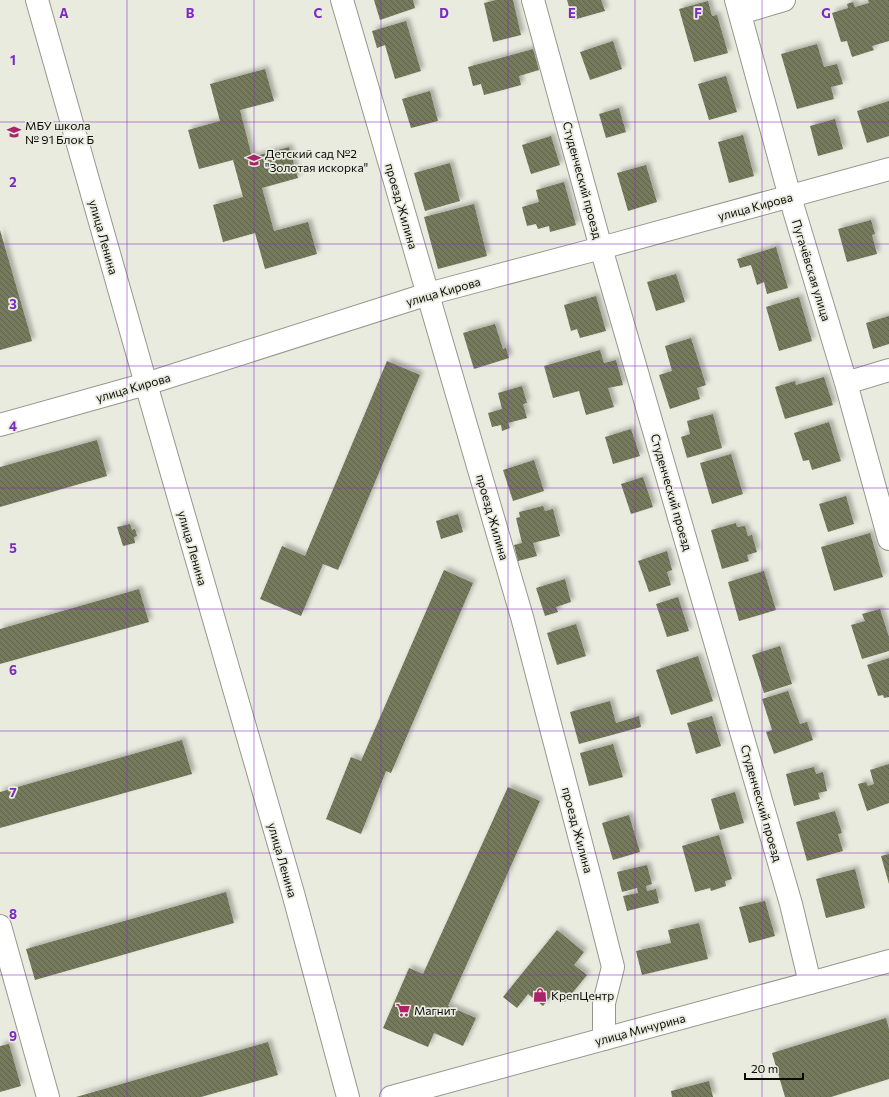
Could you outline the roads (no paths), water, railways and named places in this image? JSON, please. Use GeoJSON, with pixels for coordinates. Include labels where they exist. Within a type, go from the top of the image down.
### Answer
{"type":"FeatureCollection","features":[{"type":"Feature","properties":{"kind":"street","name":"улица Ленина"},"geometry":{"type":"LineString","coordinates":[[37,0],[293,893],[348,1097]]}},
{"type":"Feature","properties":{"kind":"street","name":"проезд Жилина"},"geometry":{"type":"LineString","coordinates":[[342,0],[522,617],[613,967],[604,1003],[604,1039]]}},
{"type":"Feature","properties":{"kind":"street","name":"Студенческий проезд"},"geometry":{"type":"LineString","coordinates":[[533,0],[601,248],[791,904],[810,983]]}},
{"type":"Feature","properties":{"kind":"street"},"geometry":{"type":"LineString","coordinates":[[738,6],[784,0]]}},
{"type":"Feature","properties":{"kind":"street","name":"Пугачёвская улица"},"geometry":{"type":"LineString","coordinates":[[738,6],[790,196],[846,383],[889,539]]}},
{"type":"Feature","properties":{"kind":"street","name":"улица Кирова"},"geometry":{"type":"LineString","coordinates":[[0,425],[146,384],[428,294],[889,169]]}},
{"type":"Feature","properties":{"kind":"street"},"geometry":{"type":"LineString","coordinates":[[846,383],[889,370]]}},
{"type":"Feature","properties":{"kind":"street"},"geometry":{"type":"LineString","coordinates":[[0,926],[48,1097]]}},
{"type":"Feature","properties":{"kind":"street","name":"улица Мичурина"},"geometry":{"type":"LineString","coordinates":[[391,1097],[889,961]]}},
{"type":"Feature","properties":{"kind":"place","name":"МБУ школа № 91 Блок Б"},"geometry":{"type":"Point","coordinates":[14,132]}},
{"type":"Feature","properties":{"kind":"place","name":"Детский сад №2 \"Золотая искорка\""},"geometry":{"type":"Point","coordinates":[254,160]}},
{"type":"Feature","properties":{"kind":"place","name":"КрепЦентр"},"geometry":{"type":"Point","coordinates":[540,995]}},
{"type":"Feature","properties":{"kind":"place","name":"Магнит"},"geometry":{"type":"Point","coordinates":[403,1010]}}]}
